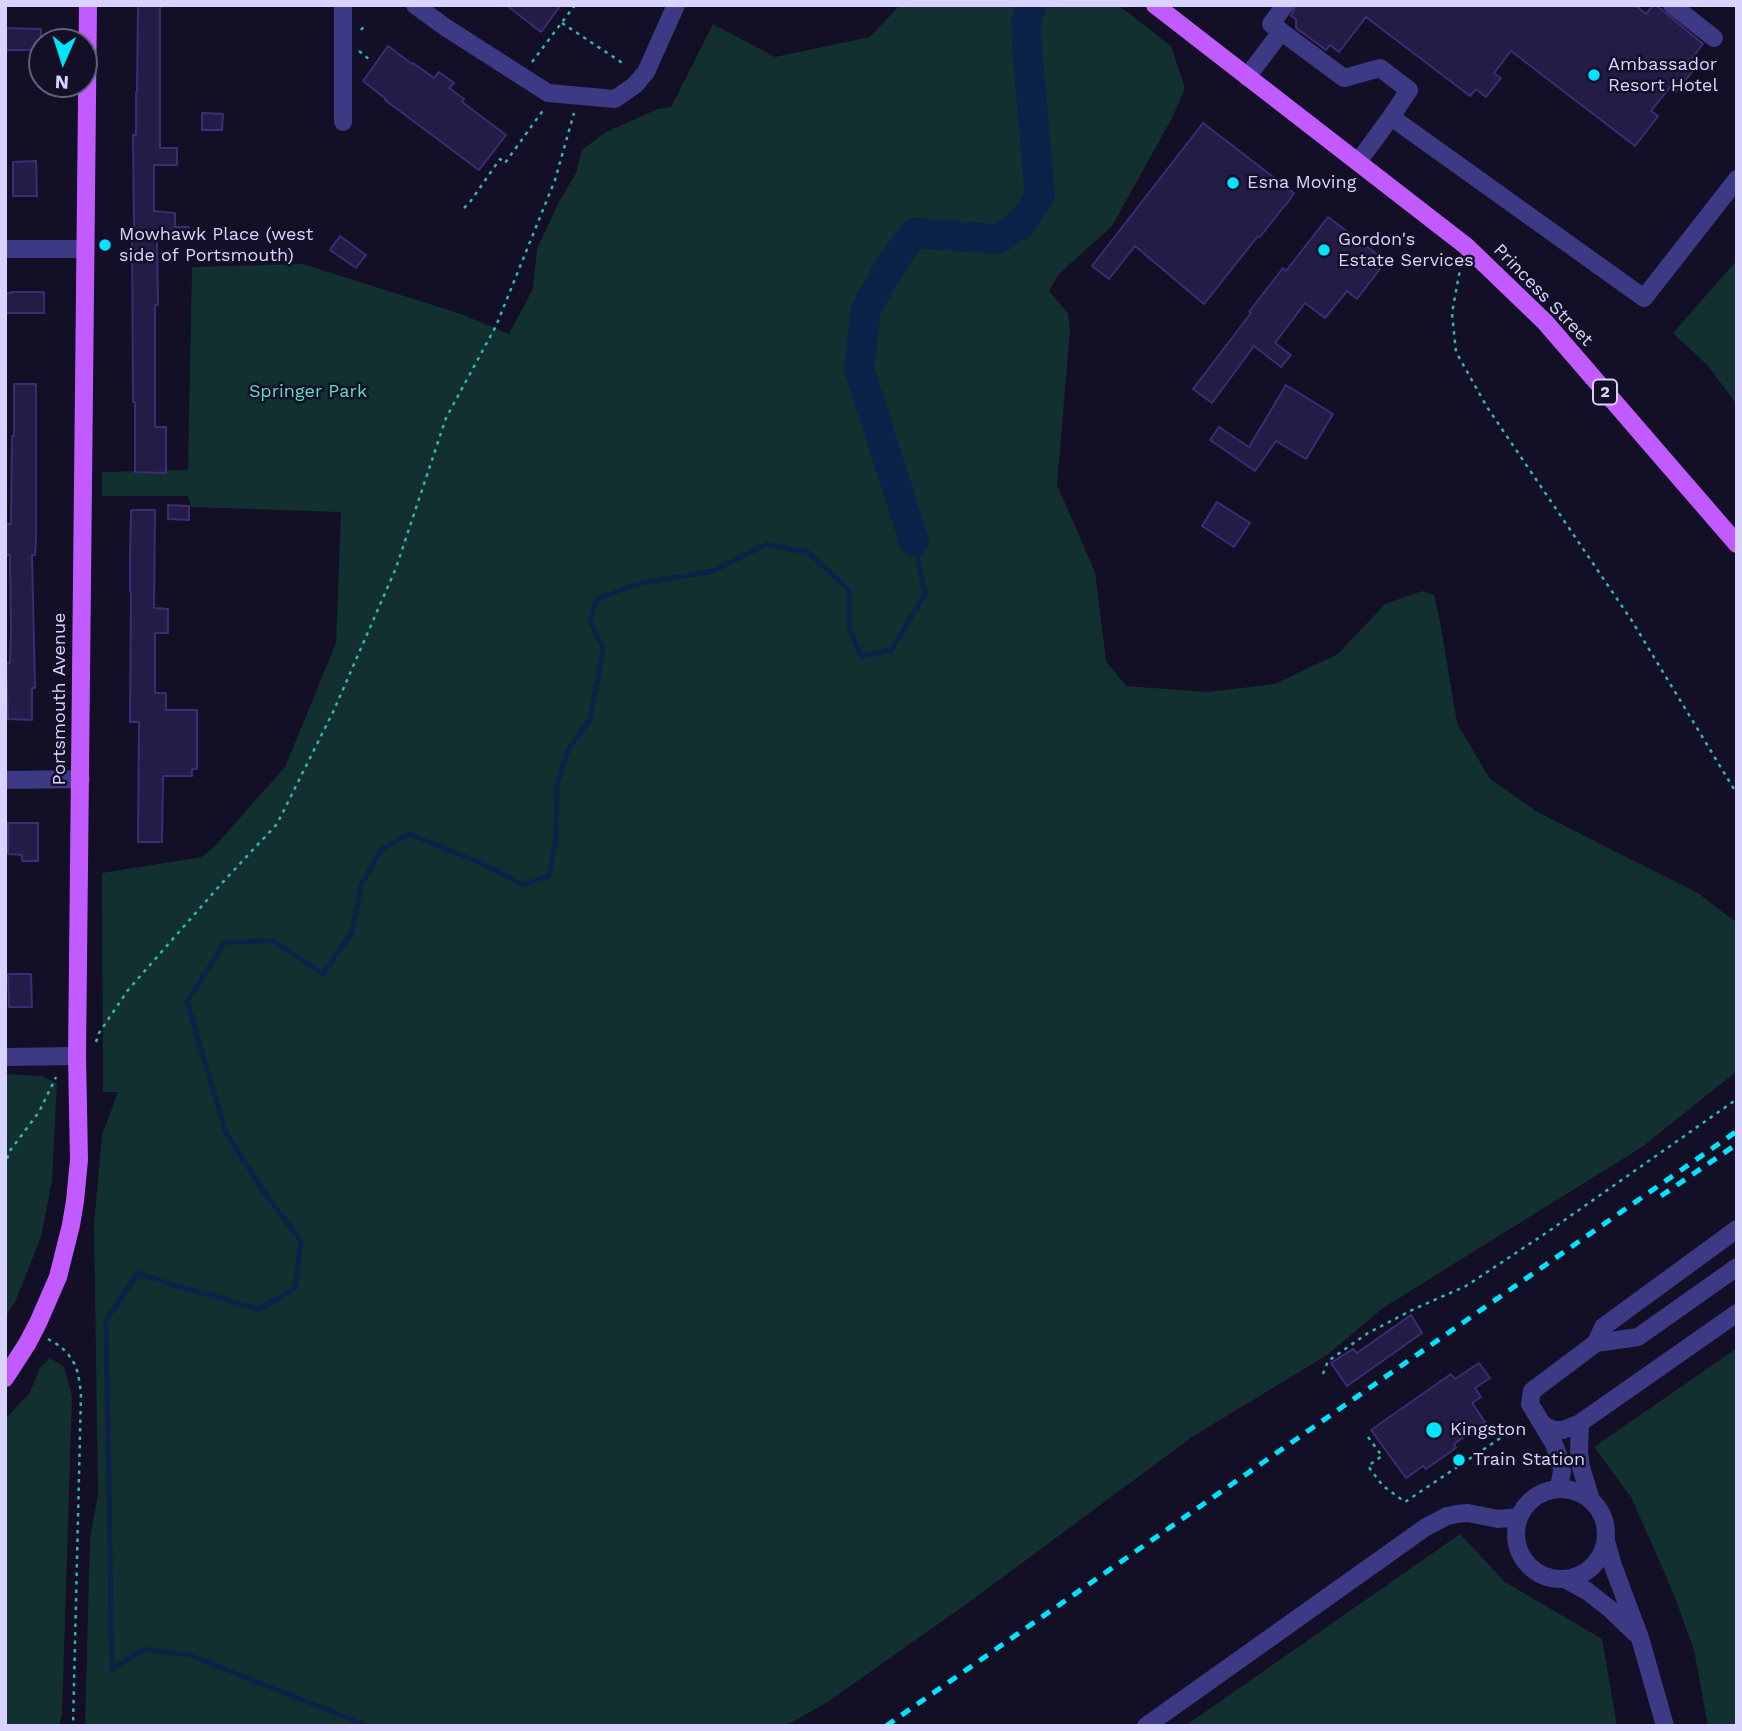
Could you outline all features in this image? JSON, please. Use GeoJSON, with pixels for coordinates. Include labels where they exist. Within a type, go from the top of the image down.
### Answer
{"type":"FeatureCollection","features":[{"type":"Feature","properties":{"kind":"main road","name":"Portsmouth Avenue"},"geometry":{"type":"LineString","coordinates":[[5,1378],[27,1344],[58,1277],[75,1201],[79,1160],[77,1056],[88,5]]}},
{"type":"Feature","properties":{"kind":"main road","name":"Princess Street"},"geometry":{"type":"LineString","coordinates":[[1155,5],[1466,246],[1545,322],[1737,544]]}},
{"type":"Feature","properties":{"kind":"street"},"geometry":{"type":"LineString","coordinates":[[343,5],[343,122]]}},
{"type":"Feature","properties":{"kind":"street"},"geometry":{"type":"LineString","coordinates":[[415,5],[548,93],[615,99],[635,85],[646,72],[676,5]]}},
{"type":"Feature","properties":{"kind":"street"},"geometry":{"type":"LineString","coordinates":[[1285,5],[1271,24],[1344,78],[1380,68],[1409,90],[1358,162]]}},
{"type":"Feature","properties":{"kind":"street"},"geometry":{"type":"LineString","coordinates":[[1672,5],[1714,38]]}},
{"type":"Feature","properties":{"kind":"street"},"geometry":{"type":"LineString","coordinates":[[1247,77],[1281,32]]}},
{"type":"Feature","properties":{"kind":"street"},"geometry":{"type":"LineString","coordinates":[[1391,117],[1644,298],[1737,180]]}},
{"type":"Feature","properties":{"kind":"street"},"geometry":{"type":"LineString","coordinates":[[5,249],[85,249]]}},
{"type":"Feature","properties":{"kind":"street"},"geometry":{"type":"LineString","coordinates":[[5,780],[81,779]]}},
{"type":"Feature","properties":{"kind":"street"},"geometry":{"type":"LineString","coordinates":[[5,1057],[77,1056]]}},
{"type":"Feature","properties":{"kind":"street"},"geometry":{"type":"LineString","coordinates":[[1596,1343],[1603,1327],[1737,1228]]}},
{"type":"Feature","properties":{"kind":"street"},"geometry":{"type":"LineString","coordinates":[[1557,1489],[1562,1472],[1561,1462],[1544,1425],[1530,1404],[1532,1391],[1596,1343],[1638,1337],[1737,1266]]}},
{"type":"Feature","properties":{"kind":"street"},"geometry":{"type":"LineString","coordinates":[[1544,1425],[1553,1430],[1563,1430],[1580,1423],[1737,1313]]}},
{"type":"Feature","properties":{"kind":"street"},"geometry":{"type":"LineString","coordinates":[[1580,1423],[1578,1444],[1581,1467],[1591,1500]]}},
{"type":"Feature","properties":{"kind":"street"},"geometry":{"type":"LineString","coordinates":[[1479,1515],[1518,1550],[1526,1563],[1537,1573],[1566,1579],[1580,1576],[1602,1556],[1606,1526],[1601,1511],[1591,1500],[1578,1492],[1548,1490],[1534,1497],[1524,1508],[1515,1536],[1518,1550]]}},
{"type":"Feature","properties":{"kind":"street"},"geometry":{"type":"LineString","coordinates":[[1146,1726],[1426,1527],[1457,1514],[1468,1513],[1498,1520],[1520,1517]]}},
{"type":"Feature","properties":{"kind":"street"},"geometry":{"type":"LineString","coordinates":[[1606,1541],[1640,1638],[1665,1726]]}},
{"type":"Feature","properties":{"kind":"street"},"geometry":{"type":"LineString","coordinates":[[1566,1579],[1610,1609],[1640,1638]]}},
{"type":"Feature","properties":{"kind":"path"},"geometry":{"type":"LineString","coordinates":[[521,76],[575,5]]}},
{"type":"Feature","properties":{"kind":"path"},"geometry":{"type":"LineString","coordinates":[[562,23],[624,64]]}},
{"type":"Feature","properties":{"kind":"path"},"geometry":{"type":"LineString","coordinates":[[464,208],[500,159],[505,163],[555,93]]}},
{"type":"Feature","properties":{"kind":"path"},"geometry":{"type":"LineString","coordinates":[[95,1044],[99,1033],[128,990],[277,824],[334,710],[396,568],[446,418],[496,326],[555,180],[579,96]]}},
{"type":"Feature","properties":{"kind":"path"},"geometry":{"type":"LineString","coordinates":[[1461,265],[1452,313],[1456,352],[1487,407],[1632,621],[1737,794]]}},
{"type":"Feature","properties":{"kind":"path"},"geometry":{"type":"LineString","coordinates":[[5,1167],[9,1152],[39,1112],[56,1077]]}},
{"type":"Feature","properties":{"kind":"path"},"geometry":{"type":"LineString","coordinates":[[1323,1374],[1328,1361],[1358,1340],[1466,1286],[1737,1099]]}},
{"type":"Feature","properties":{"kind":"path"},"geometry":{"type":"LineString","coordinates":[[47,1339],[60,1346],[74,1363],[80,1393],[73,1726]]}},
{"type":"Feature","properties":{"kind":"path"},"geometry":{"type":"LineString","coordinates":[[1368,1437],[1382,1456],[1368,1466],[1383,1486],[1405,1502],[1511,1431],[1544,1425]]}},
{"type":"Feature","properties":{"kind":"green space","name":"Springer Park"},"geometry":{"type":"Polygon","coordinates":[[[900,5],[1118,5],[1171,46],[1185,88],[1172,118],[1112,226],[1058,275],[1049,291],[1068,313],[1070,330],[1057,485],[1095,572],[1106,661],[1126,686],[1208,692],[1275,684],[1338,654],[1385,604],[1422,591],[1434,595],[1457,723],[1490,779],[1539,813],[1698,893],[1737,923],[1737,1071],[1642,1147],[1383,1308],[1327,1355],[1192,1437],[968,1603],[826,1703],[785,1726],[85,1726],[90,1539],[98,1494],[94,1224],[102,1135],[118,1092],[103,1092],[102,873],[202,857],[215,846],[285,767],[336,643],[341,512],[191,507],[188,496],[102,496],[102,472],[188,470],[192,267],[303,264],[461,314],[509,334],[533,289],[537,249],[576,173],[582,150],[606,132],[658,109],[671,107],[713,24],[775,57],[870,37],[900,5]]]}},
{"type":"Feature","properties":{"kind":"green space"},"geometry":{"type":"Polygon","coordinates":[[[1737,260],[1737,405],[1709,367],[1673,333],[1737,260]]]}},
{"type":"Feature","properties":{"kind":"green space"},"geometry":{"type":"Polygon","coordinates":[[[5,1074],[41,1076],[57,1083],[52,1180],[41,1237],[16,1300],[5,1318],[5,1074]]]}},
{"type":"Feature","properties":{"kind":"green space"},"geometry":{"type":"Polygon","coordinates":[[[1737,1348],[1737,1726],[1708,1726],[1694,1650],[1673,1592],[1631,1497],[1594,1447],[1737,1348]]]}},
{"type":"Feature","properties":{"kind":"green space"},"geometry":{"type":"Polygon","coordinates":[[[50,1358],[64,1367],[72,1396],[62,1715],[59,1726],[5,1726],[5,1419],[29,1394],[40,1368],[50,1358]]]}},
{"type":"Feature","properties":{"kind":"green space"},"geometry":{"type":"Polygon","coordinates":[[[1460,1534],[1505,1582],[1602,1639],[1617,1726],[1185,1726],[1460,1534]]]}},
{"type":"Feature","properties":{"kind":"building"},"geometry":{"type":"Polygon","coordinates":[[[138,5],[160,5],[160,148],[177,148],[177,165],[154,165],[154,211],[175,213],[175,227],[189,227],[189,240],[157,240],[155,427],[166,427],[166,473],[135,472],[132,229],[138,5]]]}},
{"type":"Feature","properties":{"kind":"building"},"geometry":{"type":"Polygon","coordinates":[[[506,5],[561,5],[541,32],[506,5]]]}},
{"type":"Feature","properties":{"kind":"building","name":"Ambassador Resort Hotel"},"geometry":{"type":"Polygon","coordinates":[[[1296,5],[1635,5],[1646,14],[1656,5],[1703,44],[1689,62],[1696,67],[1676,92],[1670,87],[1651,111],[1658,116],[1635,146],[1511,51],[1494,73],[1501,78],[1486,97],[1476,89],[1470,96],[1366,17],[1339,52],[1330,45],[1326,50],[1296,28],[1296,19],[1291,16],[1296,5]]]}},
{"type":"Feature","properties":{"kind":"building"},"geometry":{"type":"Polygon","coordinates":[[[5,28],[28,29],[28,50],[5,50],[5,28]]]}},
{"type":"Feature","properties":{"kind":"building"},"geometry":{"type":"Polygon","coordinates":[[[388,46],[434,78],[439,72],[454,83],[449,88],[464,99],[462,102],[506,135],[479,170],[363,81],[388,46]]]}},
{"type":"Feature","properties":{"kind":"building"},"geometry":{"type":"Polygon","coordinates":[[[202,113],[223,114],[222,130],[202,130],[202,113]]]}},
{"type":"Feature","properties":{"kind":"building"},"geometry":{"type":"Polygon","coordinates":[[[1203,123],[1294,193],[1204,304],[1135,246],[1109,279],[1092,266],[1203,123]]]}},
{"type":"Feature","properties":{"kind":"building"},"geometry":{"type":"Polygon","coordinates":[[[36,161],[37,196],[13,196],[13,162],[36,161]]]}},
{"type":"Feature","properties":{"kind":"building"},"geometry":{"type":"Polygon","coordinates":[[[1328,217],[1386,261],[1357,299],[1347,291],[1325,318],[1305,303],[1275,343],[1291,355],[1281,367],[1254,346],[1212,403],[1193,389],[1283,268],[1286,271],[1328,217]]]}},
{"type":"Feature","properties":{"kind":"building"},"geometry":{"type":"Polygon","coordinates":[[[340,236],[366,255],[356,268],[330,250],[340,236]]]}},
{"type":"Feature","properties":{"kind":"building"},"geometry":{"type":"Polygon","coordinates":[[[44,292],[44,313],[5,313],[5,293],[44,292]]]}},
{"type":"Feature","properties":{"kind":"building"},"geometry":{"type":"Polygon","coordinates":[[[14,384],[36,384],[36,541],[35,555],[32,555],[35,688],[32,688],[32,720],[8,719],[6,664],[10,663],[10,555],[5,555],[5,524],[11,524],[14,384]]]}},
{"type":"Feature","properties":{"kind":"building"},"geometry":{"type":"Polygon","coordinates":[[[1286,385],[1333,414],[1306,459],[1276,441],[1255,471],[1210,440],[1219,427],[1249,447],[1286,385]]]}},
{"type":"Feature","properties":{"kind":"building"},"geometry":{"type":"Polygon","coordinates":[[[1217,502],[1250,523],[1234,547],[1202,526],[1217,502]]]}},
{"type":"Feature","properties":{"kind":"building"},"geometry":{"type":"Polygon","coordinates":[[[168,505],[189,506],[189,520],[168,519],[168,505]]]}},
{"type":"Feature","properties":{"kind":"building"},"geometry":{"type":"Polygon","coordinates":[[[133,510],[155,510],[154,608],[168,609],[168,633],[155,633],[155,693],[166,693],[166,710],[197,710],[197,769],[192,769],[192,776],[163,776],[162,842],[138,842],[139,722],[130,722],[130,558],[133,510]]]}},
{"type":"Feature","properties":{"kind":"building"},"geometry":{"type":"Polygon","coordinates":[[[8,823],[38,823],[38,861],[22,861],[22,855],[8,854],[8,823]]]}},
{"type":"Feature","properties":{"kind":"building"},"geometry":{"type":"Polygon","coordinates":[[[8,974],[31,974],[32,1007],[9,1007],[8,974]]]}},
{"type":"Feature","properties":{"kind":"building"},"geometry":{"type":"Polygon","coordinates":[[[1411,1315],[1422,1333],[1347,1386],[1331,1363],[1353,1349],[1357,1353],[1411,1315]]]}},
{"type":"Feature","properties":{"kind":"building"},"geometry":{"type":"Polygon","coordinates":[[[1479,1363],[1490,1378],[1475,1388],[1481,1397],[1472,1403],[1485,1422],[1454,1444],[1456,1448],[1426,1469],[1423,1466],[1406,1478],[1371,1430],[1451,1374],[1455,1379],[1479,1363]]]}},
{"type":"Feature","properties":{"kind":"waterway"},"geometry":{"type":"LineString","coordinates":[[914,541],[859,369],[866,309],[892,263],[914,233],[998,239],[1021,224],[1040,196],[1026,21],[1032,5]]}},
{"type":"Feature","properties":{"kind":"waterway"},"geometry":{"type":"LineString","coordinates":[[112,1669],[106,1320],[138,1273],[260,1309],[295,1288],[301,1241],[264,1192],[226,1133],[187,1002],[225,942],[273,941],[323,974],[352,932],[361,885],[381,850],[409,834],[483,864],[524,885],[549,876],[556,838],[557,784],[568,750],[590,719],[603,649],[590,620],[597,599],[637,584],[713,571],[767,544],[809,553],[849,590],[849,627],[861,657],[891,650],[925,594],[914,541]]}},
{"type":"Feature","properties":{"kind":"waterway"},"geometry":{"type":"LineString","coordinates":[[112,1669],[144,1649],[189,1655],[369,1726]]}},
{"type":"Feature","properties":{"kind":"railway"},"geometry":{"type":"LineString","coordinates":[[886,1726],[1737,1131]]}},
{"type":"Feature","properties":{"kind":"railway"},"geometry":{"type":"LineString","coordinates":[[1661,1196],[1737,1144]]}},
{"type":"Feature","properties":{"kind":"place","name":"Ambassador Resort Hotel"},"geometry":{"type":"Point","coordinates":[1594,75]}},
{"type":"Feature","properties":{"kind":"place","name":"Esna Moving"},"geometry":{"type":"Point","coordinates":[1233,183]}},
{"type":"Feature","properties":{"kind":"place","name":"Mowhawk Place (west side of Portsmouth)"},"geometry":{"type":"Point","coordinates":[105,245]}},
{"type":"Feature","properties":{"kind":"place","name":"Gordon's Estate Services"},"geometry":{"type":"Point","coordinates":[1324,250]}},
{"type":"Feature","properties":{"kind":"place","name":"Kingston"},"geometry":{"type":"Point","coordinates":[1434,1430]}},
{"type":"Feature","properties":{"kind":"place","name":"Train Station"},"geometry":{"type":"Point","coordinates":[1459,1460]}}]}
